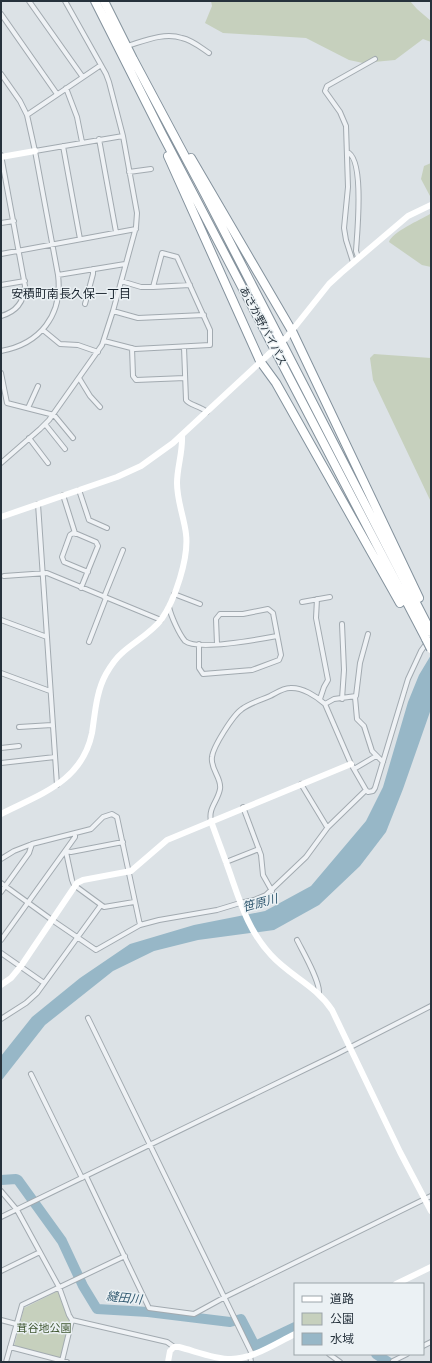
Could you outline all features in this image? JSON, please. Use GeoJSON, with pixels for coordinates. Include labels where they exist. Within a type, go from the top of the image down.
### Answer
{"type":"FeatureCollection","features":[{"type":"Feature","properties":{"kind":"highway","name":"あさか野バイパス"},"geometry":{"type":"LineString","coordinates":[[96,1],[126,64],[428,638],[431,649]]}},
{"type":"Feature","properties":{"kind":"highway","name":"あさか野バイパス"},"geometry":{"type":"LineString","coordinates":[[104,1],[126,46],[431,631]]}},
{"type":"Feature","properties":{"kind":"highway"},"geometry":{"type":"LineString","coordinates":[[126,64],[260,361],[283,395],[404,609],[428,638]]}},
{"type":"Feature","properties":{"kind":"highway"},"geometry":{"type":"LineString","coordinates":[[159,109],[187,150],[292,331],[431,623]]}},
{"type":"Feature","properties":{"kind":"street"},"geometry":{"type":"LineString","coordinates":[[28,1],[82,76]]}},
{"type":"Feature","properties":{"kind":"street"},"geometry":{"type":"LineString","coordinates":[[1,463],[3,459],[45,424],[98,352],[104,340],[113,311],[136,229],[137,213],[123,136],[109,82],[101,64],[65,1]]}},
{"type":"Feature","properties":{"kind":"street"},"geometry":{"type":"LineString","coordinates":[[1,14],[57,94]]}},
{"type":"Feature","properties":{"kind":"street"},"geometry":{"type":"LineString","coordinates":[[126,46],[158,37],[175,37],[197,44],[209,52]]}},
{"type":"Feature","properties":{"kind":"street"},"geometry":{"type":"LineString","coordinates":[[352,262],[344,228],[348,187],[345,123],[340,112],[325,91],[325,88],[375,59]]}},
{"type":"Feature","properties":{"kind":"street"},"geometry":{"type":"LineString","coordinates":[[26,115],[101,64]]}},
{"type":"Feature","properties":{"kind":"street"},"geometry":{"type":"LineString","coordinates":[[1,74],[20,102],[26,115],[35,151],[58,275],[58,294],[56,306],[50,320],[43,330],[26,343],[1,351]]}},
{"type":"Feature","properties":{"kind":"street"},"geometry":{"type":"LineString","coordinates":[[66,88],[77,117],[82,142]]}},
{"type":"Feature","properties":{"kind":"street"},"geometry":{"type":"LineString","coordinates":[[1,316],[10,313],[19,306],[25,292],[25,281],[1,156],[123,136]]}},
{"type":"Feature","properties":{"kind":"street"},"geometry":{"type":"LineString","coordinates":[[99,139],[116,232]]}},
{"type":"Feature","properties":{"kind":"street"},"geometry":{"type":"LineString","coordinates":[[63,146],[80,239]]}},
{"type":"Feature","properties":{"kind":"street"},"geometry":{"type":"LineString","coordinates":[[347,152],[353,158],[358,180],[358,227],[356,251],[358,257]]}},
{"type":"Feature","properties":{"kind":"street"},"geometry":{"type":"LineString","coordinates":[[129,172],[151,169]]}},
{"type":"Feature","properties":{"kind":"street"},"geometry":{"type":"LineString","coordinates":[[1,192],[7,190]]}},
{"type":"Feature","properties":{"kind":"street"},"geometry":{"type":"LineString","coordinates":[[1,517],[117,477],[133,470],[163,452],[286,338],[329,284],[352,262],[408,216],[431,205]]}},
{"type":"Feature","properties":{"kind":"street"},"geometry":{"type":"LineString","coordinates":[[1,224],[14,221]]}},
{"type":"Feature","properties":{"kind":"street"},"geometry":{"type":"LineString","coordinates":[[1,254],[136,229]]}},
{"type":"Feature","properties":{"kind":"street"},"geometry":{"type":"LineString","coordinates":[[104,340],[132,348],[210,345],[210,330],[177,257],[162,253],[153,287]]}},
{"type":"Feature","properties":{"kind":"street"},"geometry":{"type":"LineString","coordinates":[[58,275],[125,264]]}},
{"type":"Feature","properties":{"kind":"street"},"geometry":{"type":"LineString","coordinates":[[85,304],[93,269]]}},
{"type":"Feature","properties":{"kind":"street"},"geometry":{"type":"LineString","coordinates":[[1,285],[25,281]]}},
{"type":"Feature","properties":{"kind":"street"},"geometry":{"type":"LineString","coordinates":[[121,282],[141,287],[190,285]]}},
{"type":"Feature","properties":{"kind":"street"},"geometry":{"type":"LineString","coordinates":[[113,311],[138,318],[204,315]]}},
{"type":"Feature","properties":{"kind":"street"},"geometry":{"type":"LineString","coordinates":[[43,330],[60,344],[78,344],[98,352]]}},
{"type":"Feature","properties":{"kind":"street"},"geometry":{"type":"LineString","coordinates":[[184,346],[186,398],[188,403],[199,406],[207,412]]}},
{"type":"Feature","properties":{"kind":"street"},"geometry":{"type":"LineString","coordinates":[[132,348],[133,376],[136,380],[185,378]]}},
{"type":"Feature","properties":{"kind":"street"},"geometry":{"type":"LineString","coordinates":[[1,373],[7,403],[52,414],[58,419],[73,438]]}},
{"type":"Feature","properties":{"kind":"street"},"geometry":{"type":"LineString","coordinates":[[79,378],[90,396],[100,406]]}},
{"type":"Feature","properties":{"kind":"street"},"geometry":{"type":"LineString","coordinates":[[28,408],[38,386]]}},
{"type":"Feature","properties":{"kind":"street"},"geometry":{"type":"LineString","coordinates":[[45,424],[65,449]]}},
{"type":"Feature","properties":{"kind":"street"},"geometry":{"type":"LineString","coordinates":[[2,811],[57,785],[71,774],[86,753],[90,740],[100,686],[108,670],[122,653],[153,628],[169,608],[185,557],[186,544],[186,532],[178,498],[177,484],[178,466],[182,451],[182,435]]}},
{"type":"Feature","properties":{"kind":"street"},"geometry":{"type":"LineString","coordinates":[[29,438],[48,463]]}},
{"type":"Feature","properties":{"kind":"street"},"geometry":{"type":"LineString","coordinates":[[79,490],[89,520],[107,528]]}},
{"type":"Feature","properties":{"kind":"street"},"geometry":{"type":"LineString","coordinates":[[63,496],[76,534]]}},
{"type":"Feature","properties":{"kind":"street"},"geometry":{"type":"LineString","coordinates":[[38,504],[57,785]]}},
{"type":"Feature","properties":{"kind":"street"},"geometry":{"type":"LineString","coordinates":[[82,588],[98,546],[96,542],[73,533],[70,535],[62,557],[64,562],[88,572]]}},
{"type":"Feature","properties":{"kind":"street"},"geometry":{"type":"LineString","coordinates":[[89,642],[123,550]]}},
{"type":"Feature","properties":{"kind":"street"},"geometry":{"type":"LineString","coordinates":[[4,576],[47,573],[160,620]]}},
{"type":"Feature","properties":{"kind":"street"},"geometry":{"type":"LineString","coordinates":[[174,594],[200,604]]}},
{"type":"Feature","properties":{"kind":"street"},"geometry":{"type":"LineString","coordinates":[[302,602],[330,597]]}},
{"type":"Feature","properties":{"kind":"street"},"geometry":{"type":"LineString","coordinates":[[317,599],[316,618],[328,680],[320,699]]}},
{"type":"Feature","properties":{"kind":"street"},"geometry":{"type":"LineString","coordinates":[[169,608],[184,640],[191,643],[236,643],[278,636]]}},
{"type":"Feature","properties":{"kind":"street"},"geometry":{"type":"LineString","coordinates":[[199,644],[199,668],[202,673],[252,670],[279,660],[282,655],[273,613],[268,609],[243,614],[221,614],[216,619],[217,644]]}},
{"type":"Feature","properties":{"kind":"street"},"geometry":{"type":"LineString","coordinates":[[1,620],[47,637]]}},
{"type":"Feature","properties":{"kind":"street"},"geometry":{"type":"LineString","coordinates":[[342,624],[344,670],[342,699]]}},
{"type":"Feature","properties":{"kind":"street"},"geometry":{"type":"LineString","coordinates":[[368,634],[360,663],[355,697],[357,719],[364,726],[371,749],[383,762]]}},
{"type":"Feature","properties":{"kind":"street"},"geometry":{"type":"LineString","coordinates":[[428,638],[408,680],[376,788],[370,792],[366,790],[352,766],[325,704],[320,699],[302,690],[288,688],[242,708],[230,722],[212,756],[211,763],[220,784],[220,790],[210,815],[240,903],[254,933],[270,954],[284,968],[318,993],[332,1010],[400,1152],[431,1211]]}},
{"type":"Feature","properties":{"kind":"street"},"geometry":{"type":"LineString","coordinates":[[1,673],[50,691]]}},
{"type":"Feature","properties":{"kind":"street"},"geometry":{"type":"LineString","coordinates":[[325,704],[334,699],[355,697]]}},
{"type":"Feature","properties":{"kind":"street"},"geometry":{"type":"LineString","coordinates":[[19,727],[52,725]]}},
{"type":"Feature","properties":{"kind":"street"},"geometry":{"type":"LineString","coordinates":[[1,748],[19,746]]}},
{"type":"Feature","properties":{"kind":"street"},"geometry":{"type":"LineString","coordinates":[[1,985],[11,978],[21,966],[77,883],[83,880],[128,872],[137,867],[168,840],[301,784],[376,756]]}},
{"type":"Feature","properties":{"kind":"street"},"geometry":{"type":"LineString","coordinates":[[1,763],[55,757]]}},
{"type":"Feature","properties":{"kind":"street"},"geometry":{"type":"LineString","coordinates":[[301,784],[327,827]]}},
{"type":"Feature","properties":{"kind":"street"},"geometry":{"type":"LineString","coordinates":[[1,883],[96,950],[140,925],[159,920],[217,910],[259,898],[272,891],[306,857],[327,827],[366,790]]}},
{"type":"Feature","properties":{"kind":"street"},"geometry":{"type":"LineString","coordinates":[[243,808],[262,859],[263,875],[272,891]]}},
{"type":"Feature","properties":{"kind":"street"},"geometry":{"type":"LineString","coordinates":[[1,859],[14,851],[32,844],[91,829],[103,817],[112,814],[118,818],[134,902],[140,925]]}},
{"type":"Feature","properties":{"kind":"street"},"geometry":{"type":"LineString","coordinates":[[1,940],[66,852],[75,833]]}},
{"type":"Feature","properties":{"kind":"street"},"geometry":{"type":"LineString","coordinates":[[66,852],[122,842]]}},
{"type":"Feature","properties":{"kind":"street"},"geometry":{"type":"LineString","coordinates":[[1,892],[29,853],[32,844]]}},
{"type":"Feature","properties":{"kind":"street"},"geometry":{"type":"LineString","coordinates":[[226,862],[259,849]]}},
{"type":"Feature","properties":{"kind":"street"},"geometry":{"type":"LineString","coordinates":[[66,852],[72,880],[75,886],[100,905],[107,907],[134,902]]}},
{"type":"Feature","properties":{"kind":"street"},"geometry":{"type":"LineString","coordinates":[[1,1019],[26,1003],[36,993],[100,905]]}},
{"type":"Feature","properties":{"kind":"street"},"geometry":{"type":"LineString","coordinates":[[297,940],[312,970],[319,989],[318,993]]}},
{"type":"Feature","properties":{"kind":"street"},"geometry":{"type":"LineString","coordinates":[[1,953],[44,982]]}},
{"type":"Feature","properties":{"kind":"street"},"geometry":{"type":"LineString","coordinates":[[1,1217],[431,1006]]}},
{"type":"Feature","properties":{"kind":"street"},"geometry":{"type":"LineString","coordinates":[[88,1018],[225,1297],[251,1357]]}},
{"type":"Feature","properties":{"kind":"street"},"geometry":{"type":"LineString","coordinates":[[31,1074],[125,1256],[149,1308],[194,1314],[225,1297],[431,1196]]}},
{"type":"Feature","properties":{"kind":"street"},"geometry":{"type":"LineString","coordinates":[[1,1191],[17,1210],[59,1287],[72,1320],[64,1361],[10,1347]]}},
{"type":"Feature","properties":{"kind":"street"},"geometry":{"type":"LineString","coordinates":[[1,1271],[40,1252]]}},
{"type":"Feature","properties":{"kind":"street"},"geometry":{"type":"LineString","coordinates":[[6,1362],[22,1305],[125,1256]]}},
{"type":"Feature","properties":{"kind":"street"},"geometry":{"type":"LineString","coordinates":[[398,1283],[431,1267]]}},
{"type":"Feature","properties":{"kind":"street"},"geometry":{"type":"LineString","coordinates":[[1,1320],[16,1324]]}},
{"type":"Feature","properties":{"kind":"street"},"geometry":{"type":"LineString","coordinates":[[72,1320],[167,1342],[174,1347],[234,1359],[251,1357],[294,1335]]}},
{"type":"Feature","properties":{"kind":"street"},"geometry":{"type":"LineString","coordinates":[[168,1362],[170,1351],[174,1347]]}},
{"type":"Feature","properties":{"kind":"street"},"geometry":{"type":"LineString","coordinates":[[330,1355],[340,1362]]}},
{"type":"Feature","properties":{"kind":"street"},"geometry":{"type":"LineString","coordinates":[[393,1361],[405,1355]]}},
{"type":"Feature","properties":{"kind":"green space"},"geometry":{"type":"Polygon","coordinates":[[[211,1],[410,1],[431,21],[431,42],[423,39],[395,60],[363,63],[349,60],[306,38],[223,33],[205,23],[212,6],[211,1]]]}},
{"type":"Feature","properties":{"kind":"green space"},"geometry":{"type":"Polygon","coordinates":[[[431,163],[430,196],[421,179],[424,166],[431,163]]]}},
{"type":"Feature","properties":{"kind":"green space"},"geometry":{"type":"Polygon","coordinates":[[[430,214],[431,267],[422,265],[389,242],[395,234],[430,214]]]}},
{"type":"Feature","properties":{"kind":"green space"},"geometry":{"type":"Polygon","coordinates":[[[374,354],[431,358],[431,502],[373,380],[370,358],[374,354]]]}},
{"type":"Feature","properties":{"kind":"green space","name":"茸谷地公園"},"geometry":{"type":"Polygon","coordinates":[[[58,1291],[71,1320],[61,1359],[14,1346],[24,1308],[58,1291]]]}},
{"type":"Feature","properties":{"kind":"water"},"geometry":{"type":"Polygon","coordinates":[[[431,655],[431,709],[386,832],[360,866],[319,905],[274,930],[198,940],[154,951],[113,971],[45,1025],[1,1081],[1,1056],[32,1017],[80,978],[130,944],[194,925],[265,911],[311,886],[366,821],[383,787],[408,702],[419,675],[431,655]]]}},
{"type":"Feature","properties":{"kind":"waterway","name":"縫田川"},"geometry":{"type":"LineString","coordinates":[[1,1180],[18,1180],[62,1241],[83,1286],[97,1309],[148,1312],[230,1322],[241,1319],[255,1346],[294,1327]]}},
{"type":"Feature","properties":{"kind":"waterway","name":"縫田川"},"geometry":{"type":"LineString","coordinates":[[378,1355],[388,1362]]}},
{"type":"Feature","properties":{"kind":"district","name":"安積町南長久保一丁目"},"geometry":{"type":"Point","coordinates":[71,294]}},
{"type":"Feature","properties":{"kind":"water label","name":"笹原川"},"geometry":{"type":"Point","coordinates":[260,903]}}]}
